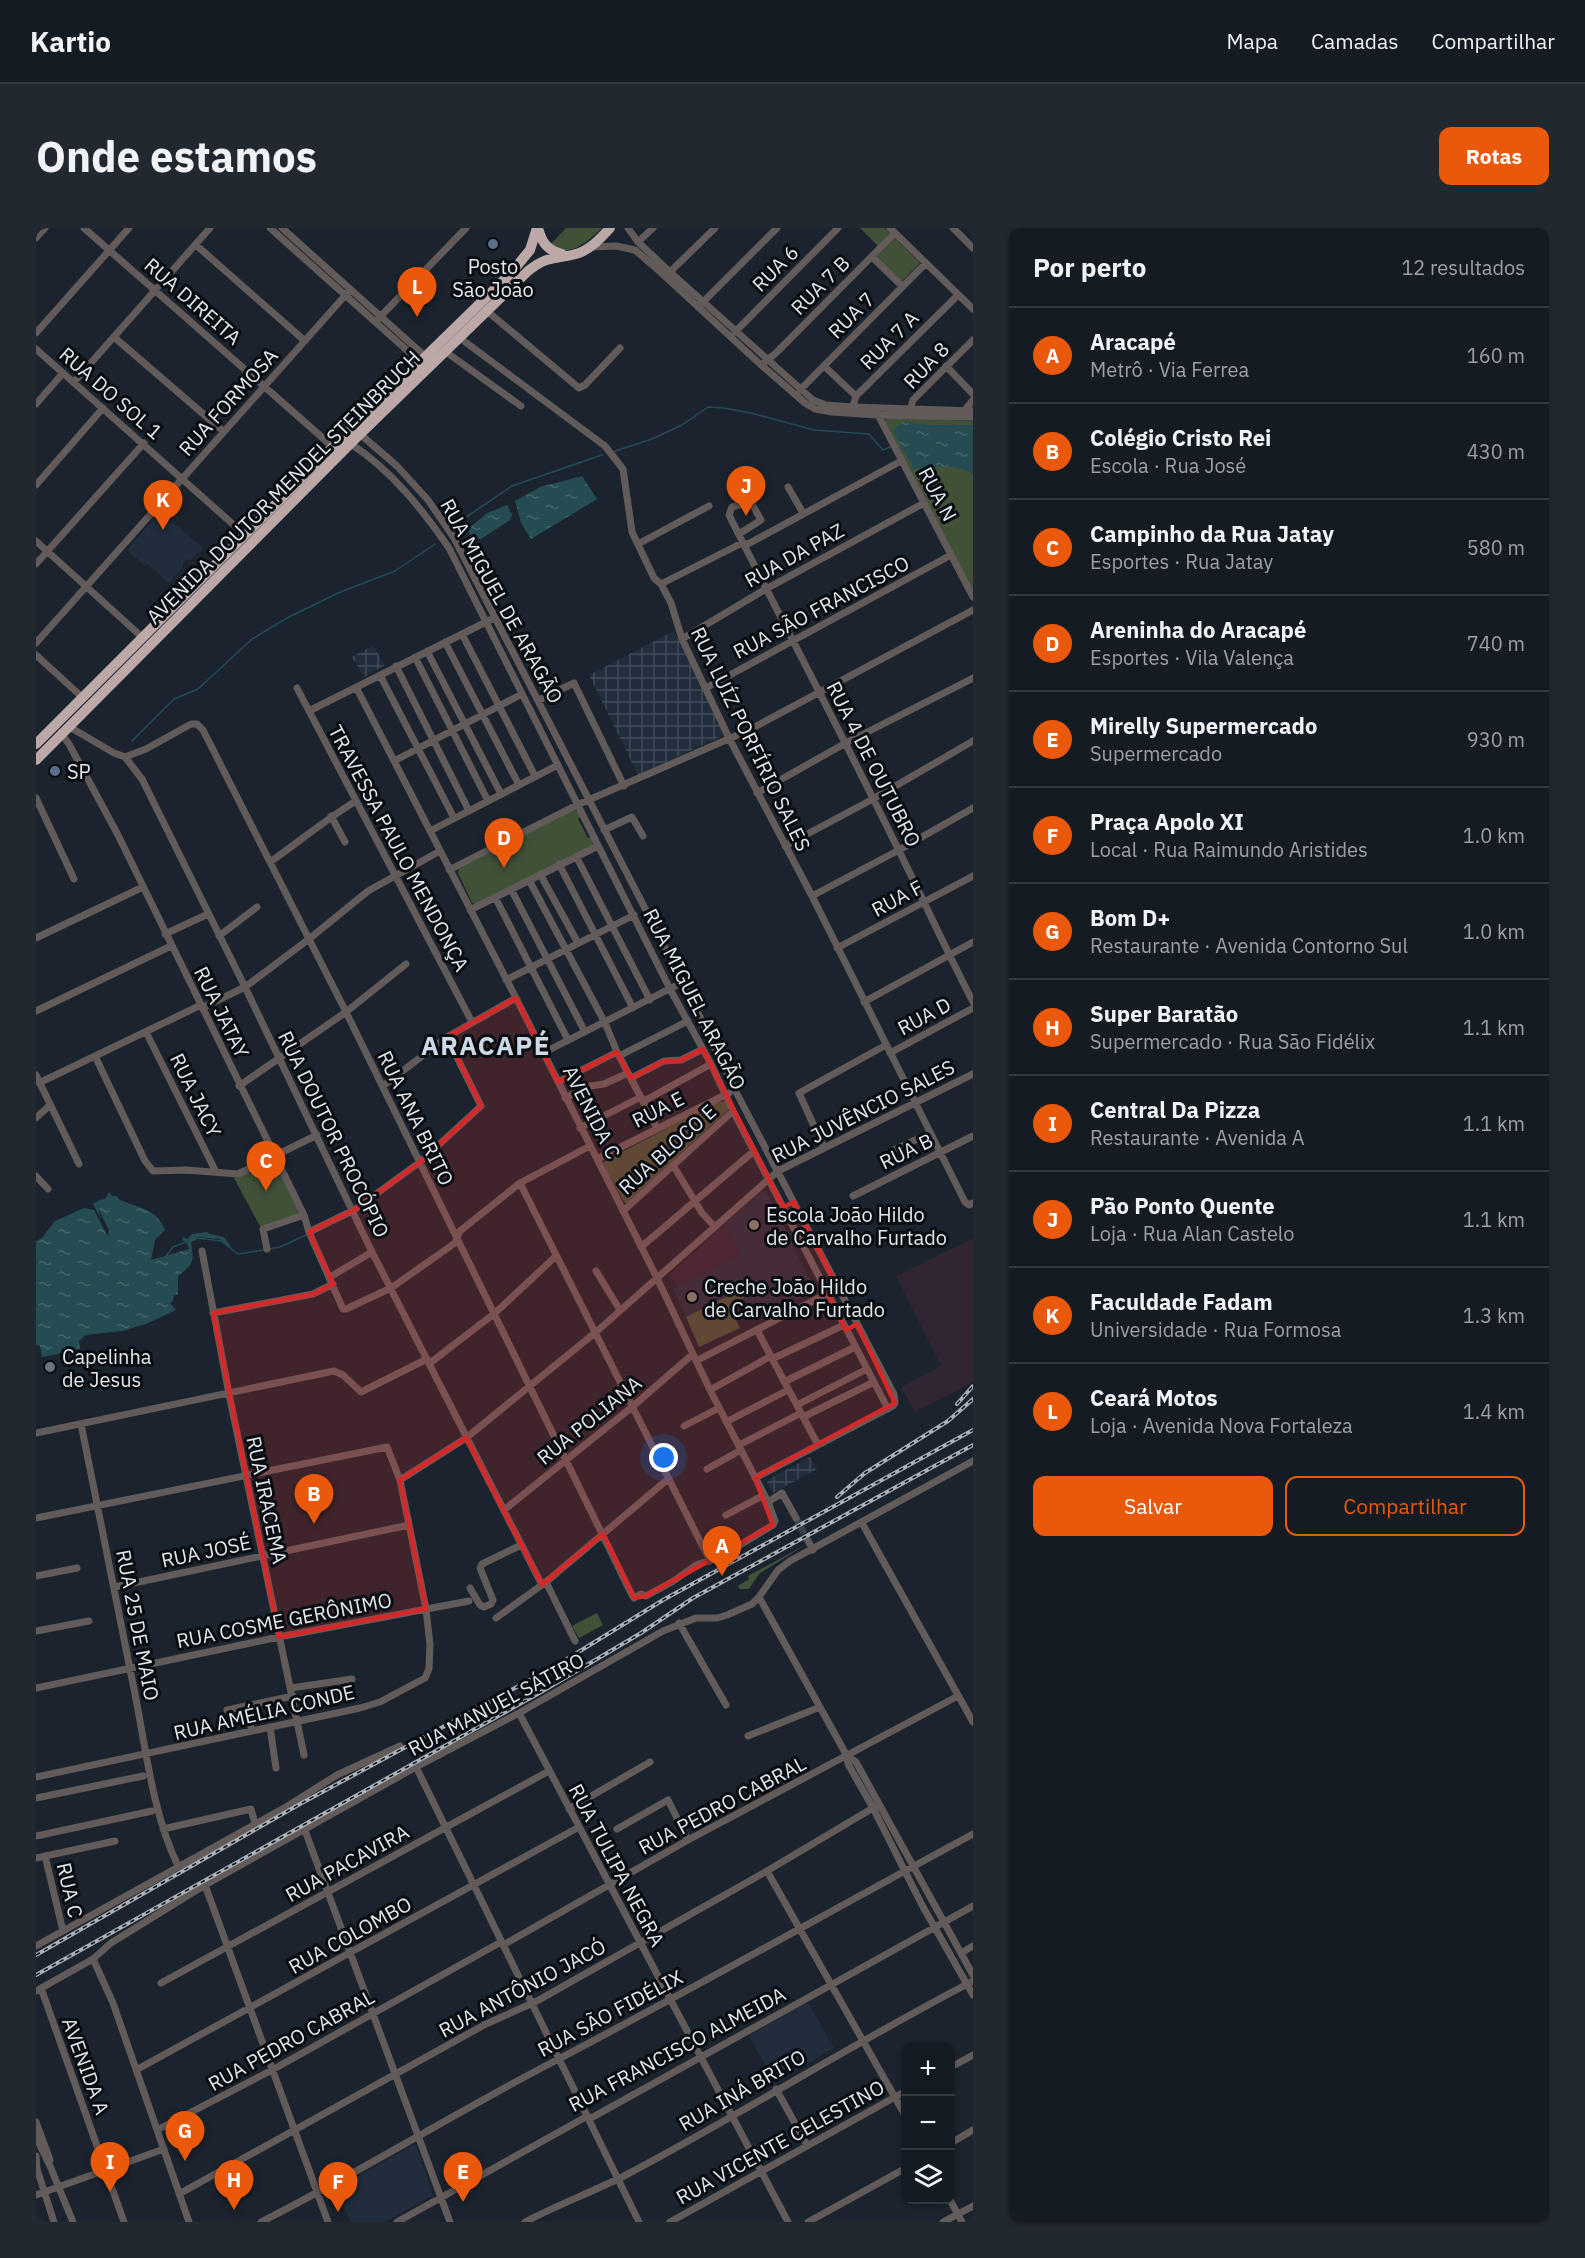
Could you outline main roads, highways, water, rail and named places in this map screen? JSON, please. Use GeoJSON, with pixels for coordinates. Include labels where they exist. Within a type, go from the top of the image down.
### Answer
{"type":"FeatureCollection","features":[{"type":"Feature","properties":{"kind":"highway"},"geometry":{"type":"LineString","coordinates":[[537,228],[545,246],[553,252],[566,255]]}},
{"type":"Feature","properties":{"kind":"highway","name":"AVENIDA DOUTOR MENDEL STEINBRUCH"},"geometry":{"type":"LineString","coordinates":[[36,744],[245,534],[512,273],[530,250],[537,228]]}},
{"type":"Feature","properties":{"kind":"highway","name":"AVENIDA DOUTOR MENDEL STEINBRUCH"},"geometry":{"type":"LineString","coordinates":[[36,760],[360,434],[536,265],[545,259],[576,254],[598,241],[610,228]]}},
{"type":"Feature","properties":{"kind":"water"},"geometry":{"type":"Polygon","coordinates":[[[903,422],[930,425],[973,425],[973,474],[951,467],[914,469],[893,431],[903,422]]]}},
{"type":"Feature","properties":{"kind":"water"},"geometry":{"type":"Polygon","coordinates":[[[582,476],[597,499],[531,539],[521,523],[515,501],[540,487],[582,476]]]}},
{"type":"Feature","properties":{"kind":"water"},"geometry":{"type":"Polygon","coordinates":[[[507,505],[512,515],[510,520],[481,539],[472,539],[467,530],[487,513],[507,505]]]}},
{"type":"Feature","properties":{"kind":"water"},"geometry":{"type":"Polygon","coordinates":[[[109,1192],[112,1196],[118,1196],[118,1199],[152,1213],[161,1223],[165,1230],[155,1240],[151,1260],[189,1249],[186,1241],[182,1241],[183,1237],[187,1239],[192,1234],[207,1232],[224,1237],[232,1248],[219,1239],[197,1237],[191,1242],[192,1262],[178,1276],[178,1294],[174,1295],[170,1303],[176,1310],[146,1324],[122,1331],[86,1335],[79,1341],[80,1349],[42,1357],[40,1346],[36,1345],[36,1241],[42,1238],[55,1221],[84,1208],[94,1210],[108,1237],[109,1230],[97,1206],[101,1219],[93,1204],[105,1199],[109,1192]]]}},
{"type":"Feature","properties":{"kind":"waterway"},"geometry":{"type":"LineString","coordinates":[[615,451],[652,439],[682,425],[708,407],[751,413],[814,430],[869,434],[883,450],[892,446]]}},
{"type":"Feature","properties":{"kind":"waterway"},"geometry":{"type":"LineString","coordinates":[[456,524],[512,486],[602,455]]}},
{"type":"Feature","properties":{"kind":"waterway"},"geometry":{"type":"LineString","coordinates":[[132,741],[174,699],[198,689],[252,639],[287,618],[338,593],[395,571],[435,544]]}},
{"type":"Feature","properties":{"kind":"waterway"},"geometry":{"type":"LineString","coordinates":[[269,1249],[280,1247],[306,1235]]}},
{"type":"Feature","properties":{"kind":"waterway"},"geometry":{"type":"LineString","coordinates":[[196,1238],[221,1241],[238,1254],[264,1250]]}},
{"type":"Feature","properties":{"kind":"waterway"},"geometry":{"type":"LineString","coordinates":[[166,1256],[173,1247],[186,1242]]}},
{"type":"Feature","properties":{"kind":"tunnel"},"geometry":{"type":"LineString","coordinates":[[796,1518],[807,1539]]}},
{"type":"Feature","properties":{"kind":"railway"},"geometry":{"type":"LineString","coordinates":[[957,1404],[973,1386]]}},
{"type":"Feature","properties":{"kind":"railway"},"geometry":{"type":"LineString","coordinates":[[837,1497],[865,1473],[948,1421],[973,1399]]}},
{"type":"Feature","properties":{"kind":"railway"},"geometry":{"type":"LineString","coordinates":[[36,1955],[300,1804],[554,1667],[663,1600],[973,1430]]}},
{"type":"Feature","properties":{"kind":"railway"},"geometry":{"type":"LineString","coordinates":[[36,1975],[541,1692],[641,1633],[693,1598],[973,1445]]}},
{"type":"Feature","properties":{"kind":"place","name":"Posto São João"},"geometry":{"type":"Point","coordinates":[493,244]}},
{"type":"Feature","properties":{"kind":"place","name":"Ceará Motos"},"geometry":{"type":"Point","coordinates":[417,317]}},
{"type":"Feature","properties":{"kind":"place","name":"Pão Ponto Quente"},"geometry":{"type":"Point","coordinates":[746,516]}},
{"type":"Feature","properties":{"kind":"place","name":"Faculdade Fadam"},"geometry":{"type":"Point","coordinates":[163,530]}},
{"type":"Feature","properties":{"kind":"place","name":"SP"},"geometry":{"type":"Point","coordinates":[55,771]}},
{"type":"Feature","properties":{"kind":"place","name":"Areninha do Aracapé"},"geometry":{"type":"Point","coordinates":[504,868]}},
{"type":"Feature","properties":{"kind":"place","name":"Campinho da Rua Jatay"},"geometry":{"type":"Point","coordinates":[266,1191]}},
{"type":"Feature","properties":{"kind":"place","name":"Escola João Hildo de Carvalho Furtado"},"geometry":{"type":"Point","coordinates":[754,1225]}},
{"type":"Feature","properties":{"kind":"place","name":"Creche João Hildo de Carvalho Furtado"},"geometry":{"type":"Point","coordinates":[692,1297]}},
{"type":"Feature","properties":{"kind":"place","name":"Capelinha de Jesus"},"geometry":{"type":"Point","coordinates":[50,1367]}},
{"type":"Feature","properties":{"kind":"place","name":"Colégio Cristo Rei"},"geometry":{"type":"Point","coordinates":[314,1524]}},
{"type":"Feature","properties":{"kind":"place","name":"Aracapé"},"geometry":{"type":"Point","coordinates":[722,1576]}},
{"type":"Feature","properties":{"kind":"place","name":"Bom D+"},"geometry":{"type":"Point","coordinates":[185,2161]}},
{"type":"Feature","properties":{"kind":"place","name":"Central Da Pizza"},"geometry":{"type":"Point","coordinates":[110,2192]}},
{"type":"Feature","properties":{"kind":"place","name":"Mirelly Supermercado"},"geometry":{"type":"Point","coordinates":[463,2202]}},
{"type":"Feature","properties":{"kind":"place","name":"Super Baratão"},"geometry":{"type":"Point","coordinates":[234,2210]}},
{"type":"Feature","properties":{"kind":"place","name":"Praça Apolo XI"},"geometry":{"type":"Point","coordinates":[338,2212]}},
{"type":"Feature","properties":{"kind":"district","name":"ARACAPÉ"},"geometry":{"type":"Point","coordinates":[486,1045]}}]}
